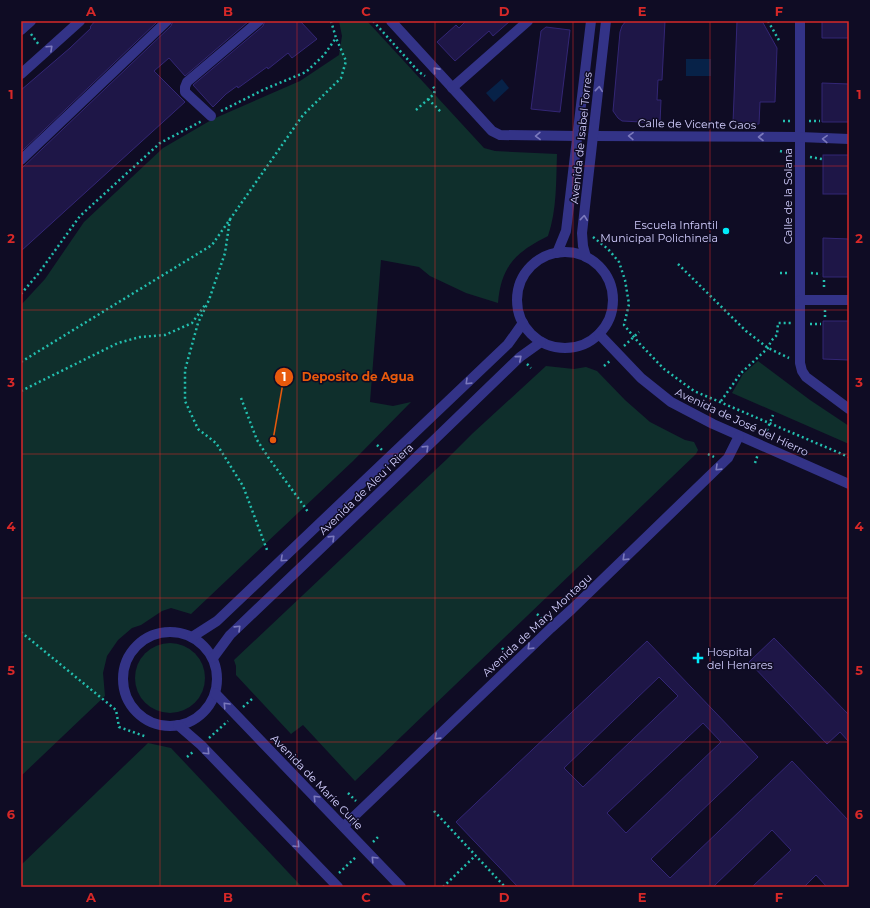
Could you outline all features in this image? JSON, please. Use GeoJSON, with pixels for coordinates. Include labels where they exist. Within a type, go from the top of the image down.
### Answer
{"type":"FeatureCollection","features":[{"type":"Feature","properties":{"kind":"street"},"geometry":{"type":"LineString","coordinates":[[21,74],[80,21]]}},
{"type":"Feature","properties":{"kind":"street"},"geometry":{"type":"LineString","coordinates":[[21,160],[167,21]]}},
{"type":"Feature","properties":{"kind":"street"},"geometry":{"type":"LineString","coordinates":[[211,116],[185,92],[187,82],[259,21]]}},
{"type":"Feature","properties":{"kind":"street"},"geometry":{"type":"LineString","coordinates":[[391,21],[492,131],[500,135],[577,136]]}},
{"type":"Feature","properties":{"kind":"street"},"geometry":{"type":"LineString","coordinates":[[452,88],[528,21]]}},
{"type":"Feature","properties":{"kind":"street","name":"Avenida de Isabel Torres"},"geometry":{"type":"LineString","coordinates":[[557,252],[566,231],[591,21]]}},
{"type":"Feature","properties":{"kind":"street","name":"Avenida de Isabel Torres"},"geometry":{"type":"LineString","coordinates":[[586,257],[582,233],[606,21]]}},
{"type":"Feature","properties":{"kind":"street","name":"Calle de la Solana"},"geometry":{"type":"LineString","coordinates":[[800,21],[801,367]]}},
{"type":"Feature","properties":{"kind":"street","name":"Calle de Vicente Gaos"},"geometry":{"type":"LineString","coordinates":[[593,136],[800,137],[849,139]]}},
{"type":"Feature","properties":{"kind":"street"},"geometry":{"type":"LineString","coordinates":[[557,252],[572,252],[586,257],[594,261],[606,275],[613,292],[614,301],[610,319],[599,334],[586,343],[561,348],[541,342],[523,323],[517,306],[517,297],[521,280],[525,273],[536,262],[557,252]]}},
{"type":"Feature","properties":{"kind":"street"},"geometry":{"type":"LineString","coordinates":[[800,300],[849,300]]}},
{"type":"Feature","properties":{"kind":"street","name":"Avenida de Aleu i Riera"},"geometry":{"type":"LineString","coordinates":[[192,637],[217,621],[390,458],[508,344],[523,323]]}},
{"type":"Feature","properties":{"kind":"street","name":"Avenida de José del Hierro"},"geometry":{"type":"LineString","coordinates":[[599,334],[641,378],[671,402],[739,436],[849,484]]}},
{"type":"Feature","properties":{"kind":"street","name":"Avenida de Aleu i Riera"},"geometry":{"type":"LineString","coordinates":[[213,658],[230,635],[520,357],[541,342]]}},
{"type":"Feature","properties":{"kind":"street"},"geometry":{"type":"LineString","coordinates":[[801,367],[806,377],[849,409]]}},
{"type":"Feature","properties":{"kind":"street","name":"Avenida de Mary Montagu"},"geometry":{"type":"LineString","coordinates":[[344,826],[728,458],[739,436]]}},
{"type":"Feature","properties":{"kind":"street"},"geometry":{"type":"LineString","coordinates":[[180,632],[201,642],[213,658],[217,669],[218,681],[215,693],[210,705],[201,714],[190,721],[178,725],[163,725],[148,720],[136,711],[128,700],[124,688],[123,675],[126,662],[132,650],[142,640],[154,634],[180,632]]}},
{"type":"Feature","properties":{"kind":"street","name":"Avenida de Marie Curie"},"geometry":{"type":"LineString","coordinates":[[215,693],[401,887]]}},
{"type":"Feature","properties":{"kind":"street"},"geometry":{"type":"LineString","coordinates":[[178,725],[335,884]]}},
{"type":"Feature","properties":{"kind":"path"},"geometry":{"type":"LineString","coordinates":[[21,362],[212,245],[303,115],[341,78],[346,61],[336,38],[331,21]]}},
{"type":"Feature","properties":{"kind":"path"},"geometry":{"type":"LineString","coordinates":[[373,21],[419,72],[427,77]]}},
{"type":"Feature","properties":{"kind":"path"},"geometry":{"type":"LineString","coordinates":[[768,21],[780,42]]}},
{"type":"Feature","properties":{"kind":"path"},"geometry":{"type":"LineString","coordinates":[[26,26],[44,54]]}},
{"type":"Feature","properties":{"kind":"path"},"geometry":{"type":"LineString","coordinates":[[21,294],[38,274],[80,216],[160,143],[265,88],[306,72],[324,55],[336,38]]}},
{"type":"Feature","properties":{"kind":"path"},"geometry":{"type":"LineString","coordinates":[[416,110],[435,90],[430,81]]}},
{"type":"Feature","properties":{"kind":"path"},"geometry":{"type":"LineString","coordinates":[[428,99],[441,112]]}},
{"type":"Feature","properties":{"kind":"path"},"geometry":{"type":"LineString","coordinates":[[230,219],[225,253],[209,300],[198,323],[185,370],[185,401],[198,429],[216,443],[243,486],[267,550]]}},
{"type":"Feature","properties":{"kind":"path"},"geometry":{"type":"LineString","coordinates":[[582,233],[592,237],[608,249],[619,262],[625,280],[628,304],[624,325],[664,369],[694,391],[721,401],[849,457]]}},
{"type":"Feature","properties":{"kind":"path"},"geometry":{"type":"LineString","coordinates":[[678,264],[746,331],[768,348],[801,367]]}},
{"type":"Feature","properties":{"kind":"path"},"geometry":{"type":"LineString","coordinates":[[21,391],[118,343],[140,337],[165,335],[192,323],[209,300]]}},
{"type":"Feature","properties":{"kind":"path"},"geometry":{"type":"LineString","coordinates":[[721,401],[740,373],[768,348],[771,341],[777,335],[778,323]]}},
{"type":"Feature","properties":{"kind":"path"},"geometry":{"type":"LineString","coordinates":[[241,398],[257,440],[308,512]]}},
{"type":"Feature","properties":{"kind":"path"},"geometry":{"type":"LineString","coordinates":[[21,632],[116,710],[120,727],[147,737]]}},
{"type":"Feature","properties":{"kind":"path"},"geometry":{"type":"LineString","coordinates":[[187,757],[252,699]]}},
{"type":"Feature","properties":{"kind":"path"},"geometry":{"type":"LineString","coordinates":[[434,811],[505,887]]}},
{"type":"Feature","properties":{"kind":"path"},"geometry":{"type":"LineString","coordinates":[[335,884],[365,849],[379,836]]}},
{"type":"Feature","properties":{"kind":"path"},"geometry":{"type":"LineString","coordinates":[[443,887],[475,856]]}},
{"type":"Feature","properties":{"kind":"green space"},"geometry":{"type":"Polygon","coordinates":[[[339,21],[367,21],[484,148],[495,151],[557,154],[555,206],[548,236],[527,248],[512,262],[503,279],[498,303],[466,293],[430,276],[419,267],[381,260],[370,402],[393,406],[411,402],[353,461],[191,614],[171,608],[162,611],[141,625],[132,628],[118,640],[107,656],[103,673],[105,696],[21,776],[21,305],[45,279],[84,222],[163,148],[213,119],[300,81],[339,55],[342,36],[339,21]]]}},
{"type":"Feature","properties":{"kind":"green space"},"geometry":{"type":"Polygon","coordinates":[[[758,361],[810,400],[849,426],[849,444],[732,393],[743,374],[758,361]]]}},
{"type":"Feature","properties":{"kind":"green space"},"geometry":{"type":"Polygon","coordinates":[[[546,366],[574,369],[586,367],[597,371],[625,400],[650,422],[685,440],[694,442],[698,450],[696,454],[355,781],[303,725],[291,734],[236,675],[234,660],[473,433],[546,366]]]}},
{"type":"Feature","properties":{"kind":"green space"},"geometry":{"type":"Polygon","coordinates":[[[170,643],[189,649],[199,659],[205,678],[199,697],[189,707],[170,713],[151,707],[141,697],[135,678],[141,659],[151,649],[170,643]]]}},
{"type":"Feature","properties":{"kind":"green space"},"geometry":{"type":"Polygon","coordinates":[[[148,743],[171,748],[302,887],[21,887],[21,865],[148,743]]]}},
{"type":"Feature","properties":{"kind":"water"},"geometry":{"type":"Polygon","coordinates":[[[686,59],[711,59],[711,76],[686,76],[686,59]]]}},
{"type":"Feature","properties":{"kind":"water"},"geometry":{"type":"Polygon","coordinates":[[[502,79],[509,88],[494,102],[486,93],[502,79]]]}},
{"type":"Feature","properties":{"kind":"building"},"geometry":{"type":"Polygon","coordinates":[[[95,21],[158,21],[22,151],[21,90],[70,48],[91,28],[90,27],[95,21]]]}},
{"type":"Feature","properties":{"kind":"building"},"geometry":{"type":"Polygon","coordinates":[[[173,21],[249,21],[185,76],[169,58],[154,71],[185,102],[21,251],[21,169],[171,26],[173,21]]]}},
{"type":"Feature","properties":{"kind":"building"},"geometry":{"type":"Polygon","coordinates":[[[265,21],[300,21],[317,39],[292,58],[288,53],[268,69],[267,67],[238,88],[237,86],[226,94],[213,107],[193,85],[263,26],[265,21]]]}},
{"type":"Feature","properties":{"kind":"building"},"geometry":{"type":"Polygon","coordinates":[[[466,21],[510,21],[493,36],[489,31],[455,61],[437,42],[456,25],[459,28],[466,21]]]}},
{"type":"Feature","properties":{"kind":"building"},"geometry":{"type":"Polygon","coordinates":[[[626,21],[665,21],[662,80],[658,80],[657,100],[661,100],[660,123],[622,121],[613,111],[620,32],[626,21]]]}},
{"type":"Feature","properties":{"kind":"building"},"geometry":{"type":"Polygon","coordinates":[[[737,21],[762,21],[777,48],[775,102],[760,102],[759,124],[733,123],[737,21]]]}},
{"type":"Feature","properties":{"kind":"building"},"geometry":{"type":"Polygon","coordinates":[[[822,21],[848,21],[849,38],[822,38],[822,21]]]}},
{"type":"Feature","properties":{"kind":"building"},"geometry":{"type":"Polygon","coordinates":[[[546,27],[570,30],[560,112],[531,109],[541,31],[546,27]]]}},
{"type":"Feature","properties":{"kind":"building"},"geometry":{"type":"Polygon","coordinates":[[[822,83],[849,84],[849,122],[822,122],[822,83]]]}},
{"type":"Feature","properties":{"kind":"building"},"geometry":{"type":"Polygon","coordinates":[[[823,155],[849,155],[849,194],[823,194],[823,155]]]}},
{"type":"Feature","properties":{"kind":"building"},"geometry":{"type":"Polygon","coordinates":[[[823,238],[849,239],[849,277],[823,277],[823,238]]]}},
{"type":"Feature","properties":{"kind":"building"},"geometry":{"type":"Polygon","coordinates":[[[823,321],[849,321],[849,360],[823,359],[823,321]]]}},
{"type":"Feature","properties":{"kind":"building"},"geometry":{"type":"Polygon","coordinates":[[[774,638],[849,715],[849,742],[840,732],[827,744],[749,662],[774,638]]]}},
{"type":"Feature","properties":{"kind":"building"},"geometry":{"type":"Polygon","coordinates":[[[647,641],[758,757],[651,859],[670,878],[792,761],[849,821],[849,887],[827,887],[816,875],[804,887],[752,887],[791,850],[772,830],[713,887],[518,887],[456,822],[647,641]],[[659,677],[564,768],[583,787],[678,696],[659,677]],[[703,723],[607,813],[626,833],[721,742],[703,723]]]}},
{"type":"Feature","properties":{"kind":"place","name":"Escuela Infantil Municipal Polichinela"},"geometry":{"type":"Point","coordinates":[726,231]}},
{"type":"Feature","properties":{"kind":"place","name":"Deposito de Agua"},"geometry":{"type":"Point","coordinates":[273,440]}},
{"type":"Feature","properties":{"kind":"place","name":"Hospital del Henares"},"geometry":{"type":"Point","coordinates":[698,658]}}]}
